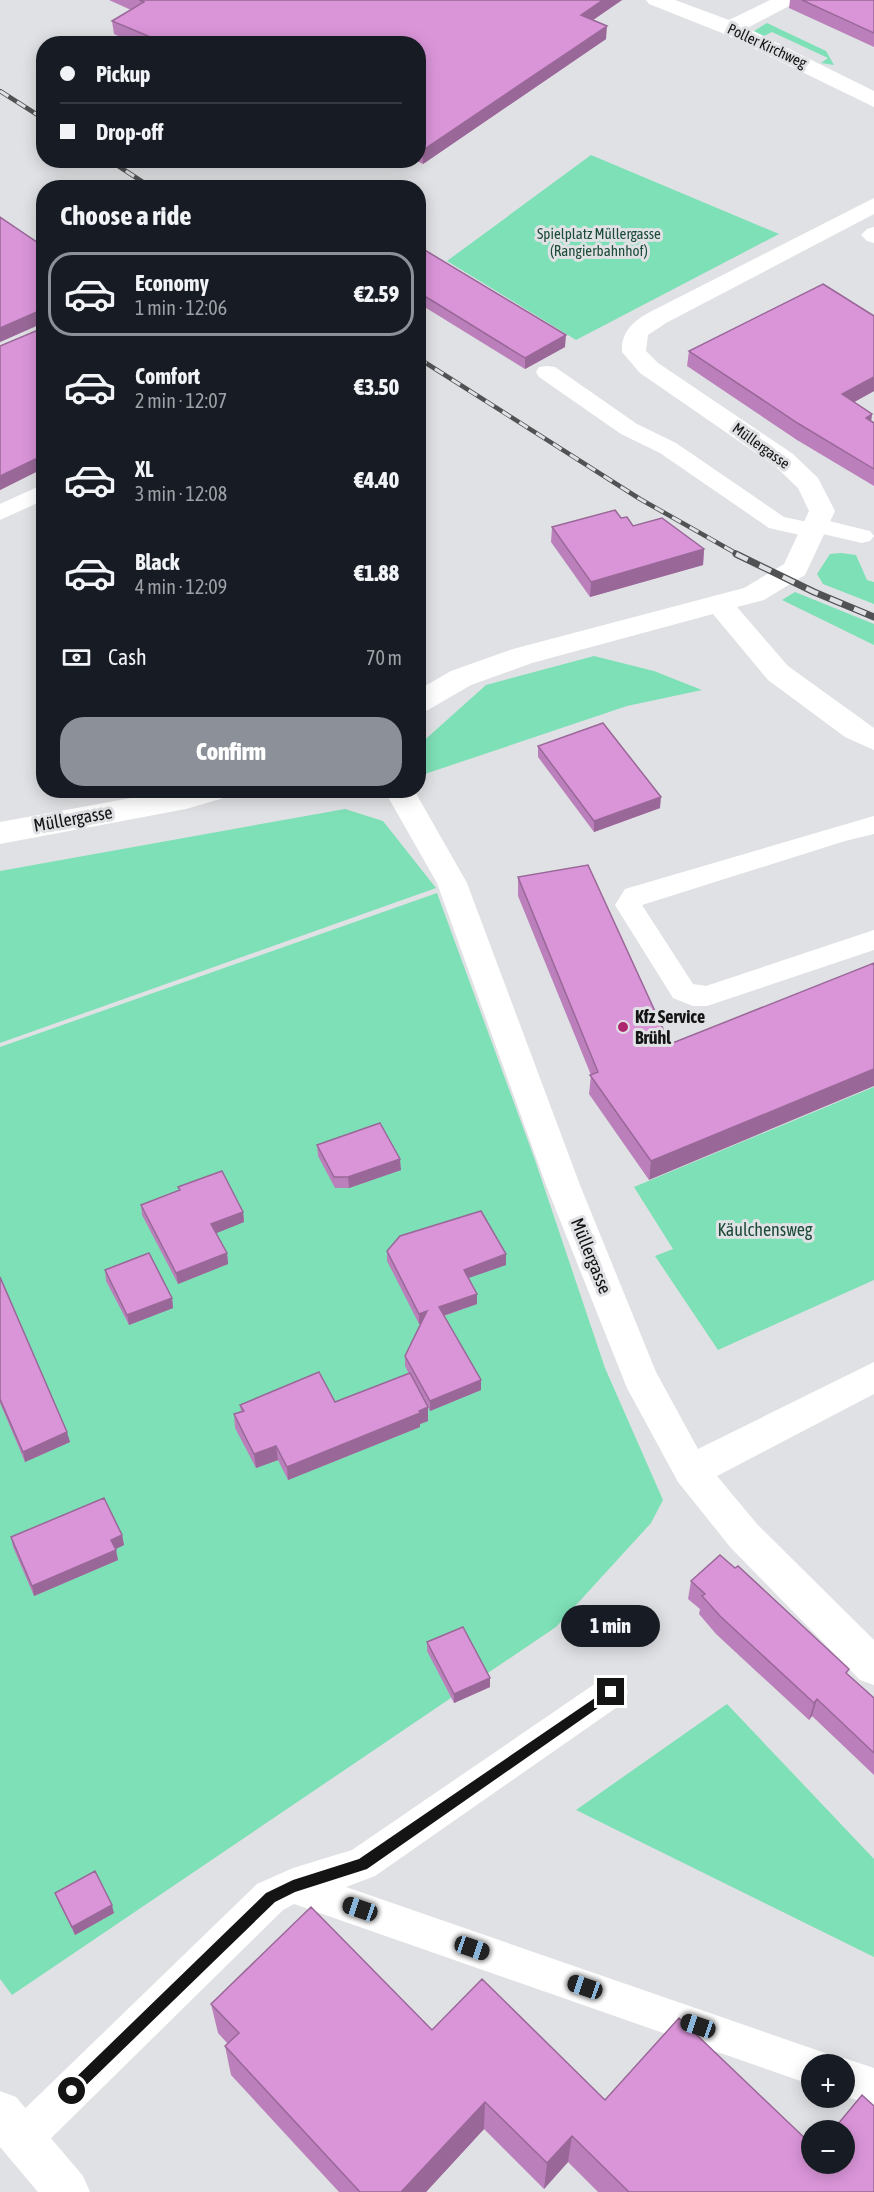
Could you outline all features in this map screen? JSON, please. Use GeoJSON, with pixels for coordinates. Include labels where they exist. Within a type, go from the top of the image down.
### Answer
{"type":"FeatureCollection","features":[{"type":"Feature","properties":{"kind":"street","name":"Poller Kirchweg"},"geometry":{"type":"LineString","coordinates":[[656,0],[730,28],[874,100]]}},
{"type":"Feature","properties":{"kind":"street"},"geometry":{"type":"LineString","coordinates":[[730,28],[786,0]]}},
{"type":"Feature","properties":{"kind":"street","name":"Müllergasse"},"geometry":{"type":"LineString","coordinates":[[426,698],[461,678],[523,656],[720,605],[754,594],[795,569],[822,511],[808,484],[784,460],[649,368],[634,352],[633,339],[640,328],[657,318],[874,205]]}},
{"type":"Feature","properties":{"kind":"street"},"geometry":{"type":"LineString","coordinates":[[720,605],[778,673],[855,730],[874,740]]}},
{"type":"Feature","properties":{"kind":"street","name":"Müllergasse"},"geometry":{"type":"LineString","coordinates":[[0,833],[189,798]]}},
{"type":"Feature","properties":{"kind":"street","name":"Müllergasse"},"geometry":{"type":"LineString","coordinates":[[404,798],[452,882],[563,1185],[631,1356],[691,1471],[744,1536],[874,1667]]}},
{"type":"Feature","properties":{"kind":"street"},"geometry":{"type":"LineString","coordinates":[[691,1471],[874,1377]]}},
{"type":"Feature","properties":{"kind":"street"},"geometry":{"type":"LineString","coordinates":[[11,2126],[68,2192]]}},
{"type":"Feature","properties":{"kind":"lane"},"geometry":{"type":"LineString","coordinates":[[547,372],[629,429],[668,448],[777,523],[862,536]]}},
{"type":"Feature","properties":{"kind":"lane"},"geometry":{"type":"LineString","coordinates":[[0,513],[36,495]]}},
{"type":"Feature","properties":{"kind":"lane"},"geometry":{"type":"LineString","coordinates":[[874,825],[843,832],[634,896],[628,905],[683,991],[693,996],[707,996],[754,982],[874,940]]}},
{"type":"Feature","properties":{"kind":"lane"},"geometry":{"type":"LineString","coordinates":[[11,2126],[270,1897],[293,1886],[363,1864],[611,1692]]}},
{"type":"Feature","properties":{"kind":"lane"},"geometry":{"type":"LineString","coordinates":[[293,1886],[801,2062]]}},
{"type":"Feature","properties":{"kind":"lane"},"geometry":{"type":"LineString","coordinates":[[855,2081],[874,2087]]}},
{"type":"Feature","properties":{"kind":"green space"},"geometry":{"type":"Polygon","coordinates":[[[767,23],[826,51],[834,65],[821,63],[828,58],[772,32],[764,36],[754,31],[767,23]]]}},
{"type":"Feature","properties":{"kind":"green space","name":"Spielplatz Müllergasse (Rangierbahnhof)"},"geometry":{"type":"Polygon","coordinates":[[[591,155],[779,234],[576,340],[447,261],[591,155]]]}},
{"type":"Feature","properties":{"kind":"green space"},"geometry":{"type":"Polygon","coordinates":[[[830,554],[856,555],[867,580],[874,582],[874,604],[823,584],[817,574],[830,554]]]}},
{"type":"Feature","properties":{"kind":"green space"},"geometry":{"type":"Polygon","coordinates":[[[795,592],[874,624],[874,645],[782,600],[795,592]]]}},
{"type":"Feature","properties":{"kind":"green space"},"geometry":{"type":"Polygon","coordinates":[[[594,656],[654,671],[702,690],[627,706],[426,774],[426,739],[486,685],[594,656]]]}},
{"type":"Feature","properties":{"kind":"green space"},"geometry":{"type":"Polygon","coordinates":[[[345,809],[383,821],[436,888],[0,1043],[0,871],[345,809]]]}},
{"type":"Feature","properties":{"kind":"green space"},"geometry":{"type":"Polygon","coordinates":[[[437,893],[535,1160],[605,1368],[663,1500],[651,1523],[556,1627],[12,1995],[0,1979],[0,1047],[437,893]]]}},
{"type":"Feature","properties":{"kind":"green space","name":"Käulchensweg"},"geometry":{"type":"Polygon","coordinates":[[[874,1087],[874,1280],[718,1350],[655,1256],[673,1249],[634,1187],[874,1087]]]}},
{"type":"Feature","properties":{"kind":"green space"},"geometry":{"type":"Polygon","coordinates":[[[727,1704],[874,1859],[874,1957],[576,1810],[727,1704]]]}},
{"type":"Feature","properties":{"kind":"building"},"geometry":{"type":"Polygon","coordinates":[[[139,0],[603,0],[581,15],[607,26],[426,148],[426,36],[148,36],[112,21],[144,2],[139,0]]]}},
{"type":"Feature","properties":{"kind":"building"},"geometry":{"type":"Polygon","coordinates":[[[802,0],[874,0],[874,33],[802,0]]]}},
{"type":"Feature","properties":{"kind":"building"},"geometry":{"type":"Polygon","coordinates":[[[0,217],[36,242],[36,312],[0,328],[0,217]]]}},
{"type":"Feature","properties":{"kind":"building"},"geometry":{"type":"Polygon","coordinates":[[[426,251],[566,335],[525,358],[426,297],[426,251]]]}},
{"type":"Feature","properties":{"kind":"building"},"geometry":{"type":"Polygon","coordinates":[[[823,284],[874,316],[874,377],[842,394],[872,414],[866,418],[874,423],[874,469],[799,424],[689,351],[823,284]]]}},
{"type":"Feature","properties":{"kind":"building"},"geometry":{"type":"Polygon","coordinates":[[[36,331],[36,459],[0,476],[0,346],[36,331]]]}},
{"type":"Feature","properties":{"kind":"building"},"geometry":{"type":"Polygon","coordinates":[[[615,510],[621,518],[627,517],[633,526],[662,518],[704,549],[591,582],[552,527],[615,510]]]}},
{"type":"Feature","properties":{"kind":"building"},"geometry":{"type":"Polygon","coordinates":[[[603,723],[661,797],[594,821],[538,746],[603,723]]]}},
{"type":"Feature","properties":{"kind":"building"},"geometry":{"type":"Polygon","coordinates":[[[588,865],[670,1044],[874,963],[874,1069],[651,1161],[590,1075],[598,1072],[518,877],[588,865]]]}},
{"type":"Feature","properties":{"kind":"building"},"geometry":{"type":"Polygon","coordinates":[[[380,1123],[400,1159],[348,1177],[334,1177],[317,1145],[380,1123]]]}},
{"type":"Feature","properties":{"kind":"building"},"geometry":{"type":"Polygon","coordinates":[[[222,1171],[243,1212],[211,1224],[227,1253],[176,1273],[141,1205],[180,1190],[178,1187],[222,1171]]]}},
{"type":"Feature","properties":{"kind":"building"},"geometry":{"type":"Polygon","coordinates":[[[481,1211],[506,1254],[464,1270],[477,1294],[439,1307],[481,1380],[430,1401],[405,1356],[427,1311],[419,1314],[387,1251],[400,1236],[481,1211]]]}},
{"type":"Feature","properties":{"kind":"building"},"geometry":{"type":"Polygon","coordinates":[[[149,1253],[172,1298],[127,1315],[105,1270],[149,1253]]]}},
{"type":"Feature","properties":{"kind":"building"},"geometry":{"type":"Polygon","coordinates":[[[0,1277],[67,1432],[23,1452],[0,1399],[0,1277]]]}},
{"type":"Feature","properties":{"kind":"building"},"geometry":{"type":"Polygon","coordinates":[[[319,1372],[335,1402],[410,1373],[428,1407],[419,1411],[420,1413],[287,1467],[276,1446],[254,1454],[234,1414],[244,1411],[240,1405],[319,1372]]]}},
{"type":"Feature","properties":{"kind":"building"},"geometry":{"type":"Polygon","coordinates":[[[104,1498],[122,1535],[111,1540],[116,1550],[32,1586],[11,1537],[104,1498]]]}},
{"type":"Feature","properties":{"kind":"building"},"geometry":{"type":"Polygon","coordinates":[[[720,1555],[735,1568],[738,1566],[849,1669],[846,1673],[874,1698],[874,1753],[817,1699],[814,1703],[720,1616],[702,1596],[705,1594],[691,1581],[720,1555]]]}},
{"type":"Feature","properties":{"kind":"building"},"geometry":{"type":"Polygon","coordinates":[[[463,1627],[490,1678],[454,1694],[427,1642],[463,1627]]]}},
{"type":"Feature","properties":{"kind":"building"},"geometry":{"type":"Polygon","coordinates":[[[95,1871],[112,1905],[72,1927],[55,1893],[95,1871]]]}},
{"type":"Feature","properties":{"kind":"building"},"geometry":{"type":"Polygon","coordinates":[[[311,1907],[432,2030],[482,1979],[605,2100],[679,2018],[801,2134],[801,2174],[855,2174],[855,2120],[841,2120],[851,2108],[855,2108],[855,2103],[862,2095],[874,2106],[874,2192],[629,2192],[572,2136],[547,2163],[485,2102],[401,2192],[360,2192],[225,2046],[239,2033],[211,2004],[311,1907]]]}},
{"type":"Feature","properties":{"kind":"railway"},"geometry":{"type":"LineString","coordinates":[[0,91],[36,114]]}},
{"type":"Feature","properties":{"kind":"railway"},"geometry":{"type":"LineString","coordinates":[[121,168],[140,180]]}},
{"type":"Feature","properties":{"kind":"railway"},"geometry":{"type":"LineString","coordinates":[[426,363],[640,499],[739,555]]}},
{"type":"Feature","properties":{"kind":"railway"},"geometry":{"type":"LineString","coordinates":[[736,554],[814,592],[874,617]]}},
{"type":"Feature","properties":{"kind":"place","name":"Kfz Service Brühl"},"geometry":{"type":"Point","coordinates":[623,1027]}},
{"type":"Feature","properties":{"kind":"route"},"geometry":{"type":"LineString","coordinates":[[72,2091],[270,1897],[293,1886],[363,1864],[611,1692]]}}]}
